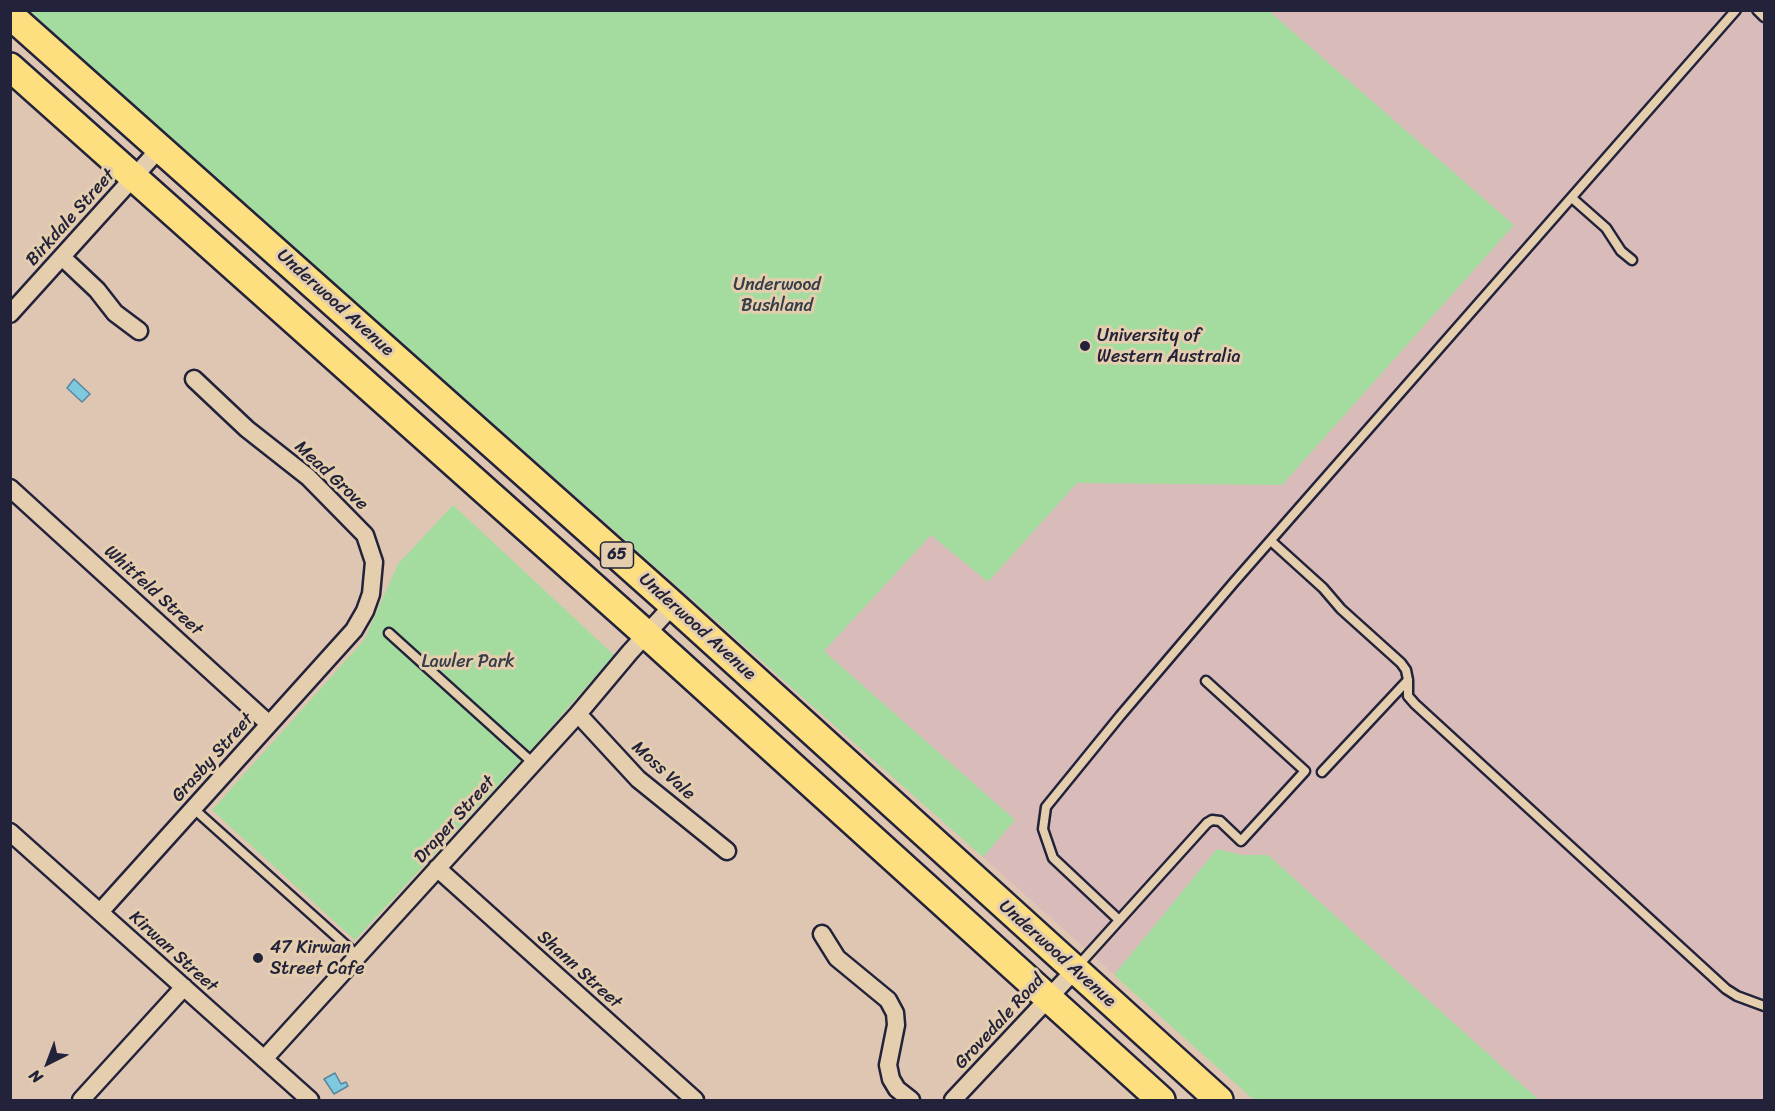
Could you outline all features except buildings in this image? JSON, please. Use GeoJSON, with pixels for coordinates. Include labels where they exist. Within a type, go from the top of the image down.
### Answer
{"type":"FeatureCollection","features":[{"type":"Feature","properties":{"kind":"main road","name":"Underwood Avenue"},"geometry":{"type":"LineString","coordinates":[[10,15],[673,605],[1220,1101]]}},
{"type":"Feature","properties":{"kind":"main road","name":"65"},"geometry":{"type":"LineString","coordinates":[[10,67],[646,634],[1161,1101]]}},
{"type":"Feature","properties":{"kind":"street","name":"Birkdale Street"},"geometry":{"type":"LineString","coordinates":[[10,315],[161,147]]}},
{"type":"Feature","properties":{"kind":"street"},"geometry":{"type":"LineString","coordinates":[[62,258],[97,290],[115,313],[139,331]]}},
{"type":"Feature","properties":{"kind":"street","name":"Mead Grove"},"geometry":{"type":"LineString","coordinates":[[194,379],[247,429],[308,477],[365,535],[374,562],[371,594],[365,611],[354,630]]}},
{"type":"Feature","properties":{"kind":"street","name":"Whitfeld Street"},"geometry":{"type":"LineString","coordinates":[[10,488],[269,724]]}},
{"type":"Feature","properties":{"kind":"street","name":"Draper Street"},"geometry":{"type":"LineString","coordinates":[[264,1059],[579,714],[673,605]]}},
{"type":"Feature","properties":{"kind":"street","name":"Grasby Street"},"geometry":{"type":"LineString","coordinates":[[100,912],[354,630]]}},
{"type":"Feature","properties":{"kind":"street","name":"Moss Vale"},"geometry":{"type":"LineString","coordinates":[[579,714],[638,779],[727,851]]}},
{"type":"Feature","properties":{"kind":"street","name":"Kirwan Street"},"geometry":{"type":"LineString","coordinates":[[10,832],[310,1101]]}},
{"type":"Feature","properties":{"kind":"street","name":"Shann Street"},"geometry":{"type":"LineString","coordinates":[[437,868],[695,1101]]}},
{"type":"Feature","properties":{"kind":"street"},"geometry":{"type":"LineString","coordinates":[[822,934],[837,958],[888,1000],[895,1013],[896,1025],[888,1065],[891,1079],[897,1089],[911,1101]]}},
{"type":"Feature","properties":{"kind":"street","name":"Grovedale Road"},"geometry":{"type":"LineString","coordinates":[[953,1101],[1074,971]]}},
{"type":"Feature","properties":{"kind":"street"},"geometry":{"type":"LineString","coordinates":[[81,1101],[184,987]]}},
{"type":"Feature","properties":{"kind":"lane"},"geometry":{"type":"LineString","coordinates":[[1119,920],[1053,858],[1043,829],[1046,807],[1120,716],[1271,541],[1736,10]]}},
{"type":"Feature","properties":{"kind":"lane"},"geometry":{"type":"LineString","coordinates":[[1757,10],[1764,17]]}},
{"type":"Feature","properties":{"kind":"lane"},"geometry":{"type":"LineString","coordinates":[[1572,198],[1606,228],[1621,251],[1632,260]]}},
{"type":"Feature","properties":{"kind":"lane"},"geometry":{"type":"LineString","coordinates":[[1271,541],[1401,663],[1406,670],[1408,696],[1415,704],[1726,988],[1737,996],[1764,1006]]}},
{"type":"Feature","properties":{"kind":"lane"},"geometry":{"type":"LineString","coordinates":[[389,633],[533,763]]}},
{"type":"Feature","properties":{"kind":"lane"},"geometry":{"type":"LineString","coordinates":[[1322,772],[1408,680]]}},
{"type":"Feature","properties":{"kind":"lane"},"geometry":{"type":"LineString","coordinates":[[1074,971],[1207,822],[1220,821],[1241,841],[1305,771],[1206,681]]}},
{"type":"Feature","properties":{"kind":"lane"},"geometry":{"type":"LineString","coordinates":[[194,809],[358,956]]}},
{"type":"Feature","properties":{"kind":"shaded area","name":"University of Western Australia"},"geometry":{"type":"Polygon","coordinates":[[[27,11],[1764,11],[1764,1100],[1254,1100],[983,857],[27,11]]]}},
{"type":"Feature","properties":{"kind":"green space","name":"Underwood Bushland"},"geometry":{"type":"Polygon","coordinates":[[[27,11],[1269,11],[1514,225],[1282,485],[1077,483],[988,582],[931,535],[824,651],[1015,820],[983,857],[27,11]]]}},
{"type":"Feature","properties":{"kind":"green space","name":"Lawler Park"},"geometry":{"type":"Polygon","coordinates":[[[453,505],[614,655],[540,740],[355,940],[212,810],[364,640],[398,564],[453,505]]]}},
{"type":"Feature","properties":{"kind":"green space"},"geometry":{"type":"Polygon","coordinates":[[[1217,849],[1242,855],[1268,855],[1539,1100],[1254,1100],[1114,975],[1217,849]]]}},
{"type":"Feature","properties":{"kind":"water"},"geometry":{"type":"Polygon","coordinates":[[[74,379],[90,394],[82,402],[67,388],[74,379]]]}},
{"type":"Feature","properties":{"kind":"water"},"geometry":{"type":"Polygon","coordinates":[[[335,1073],[341,1084],[346,1082],[348,1086],[334,1094],[324,1079],[335,1073]]]}},
{"type":"Feature","properties":{"kind":"place","name":"University of Western Australia"},"geometry":{"type":"Point","coordinates":[1085,346]}},
{"type":"Feature","properties":{"kind":"place","name":"47 Kirwan Street Cafe"},"geometry":{"type":"Point","coordinates":[258,958]}}]}
